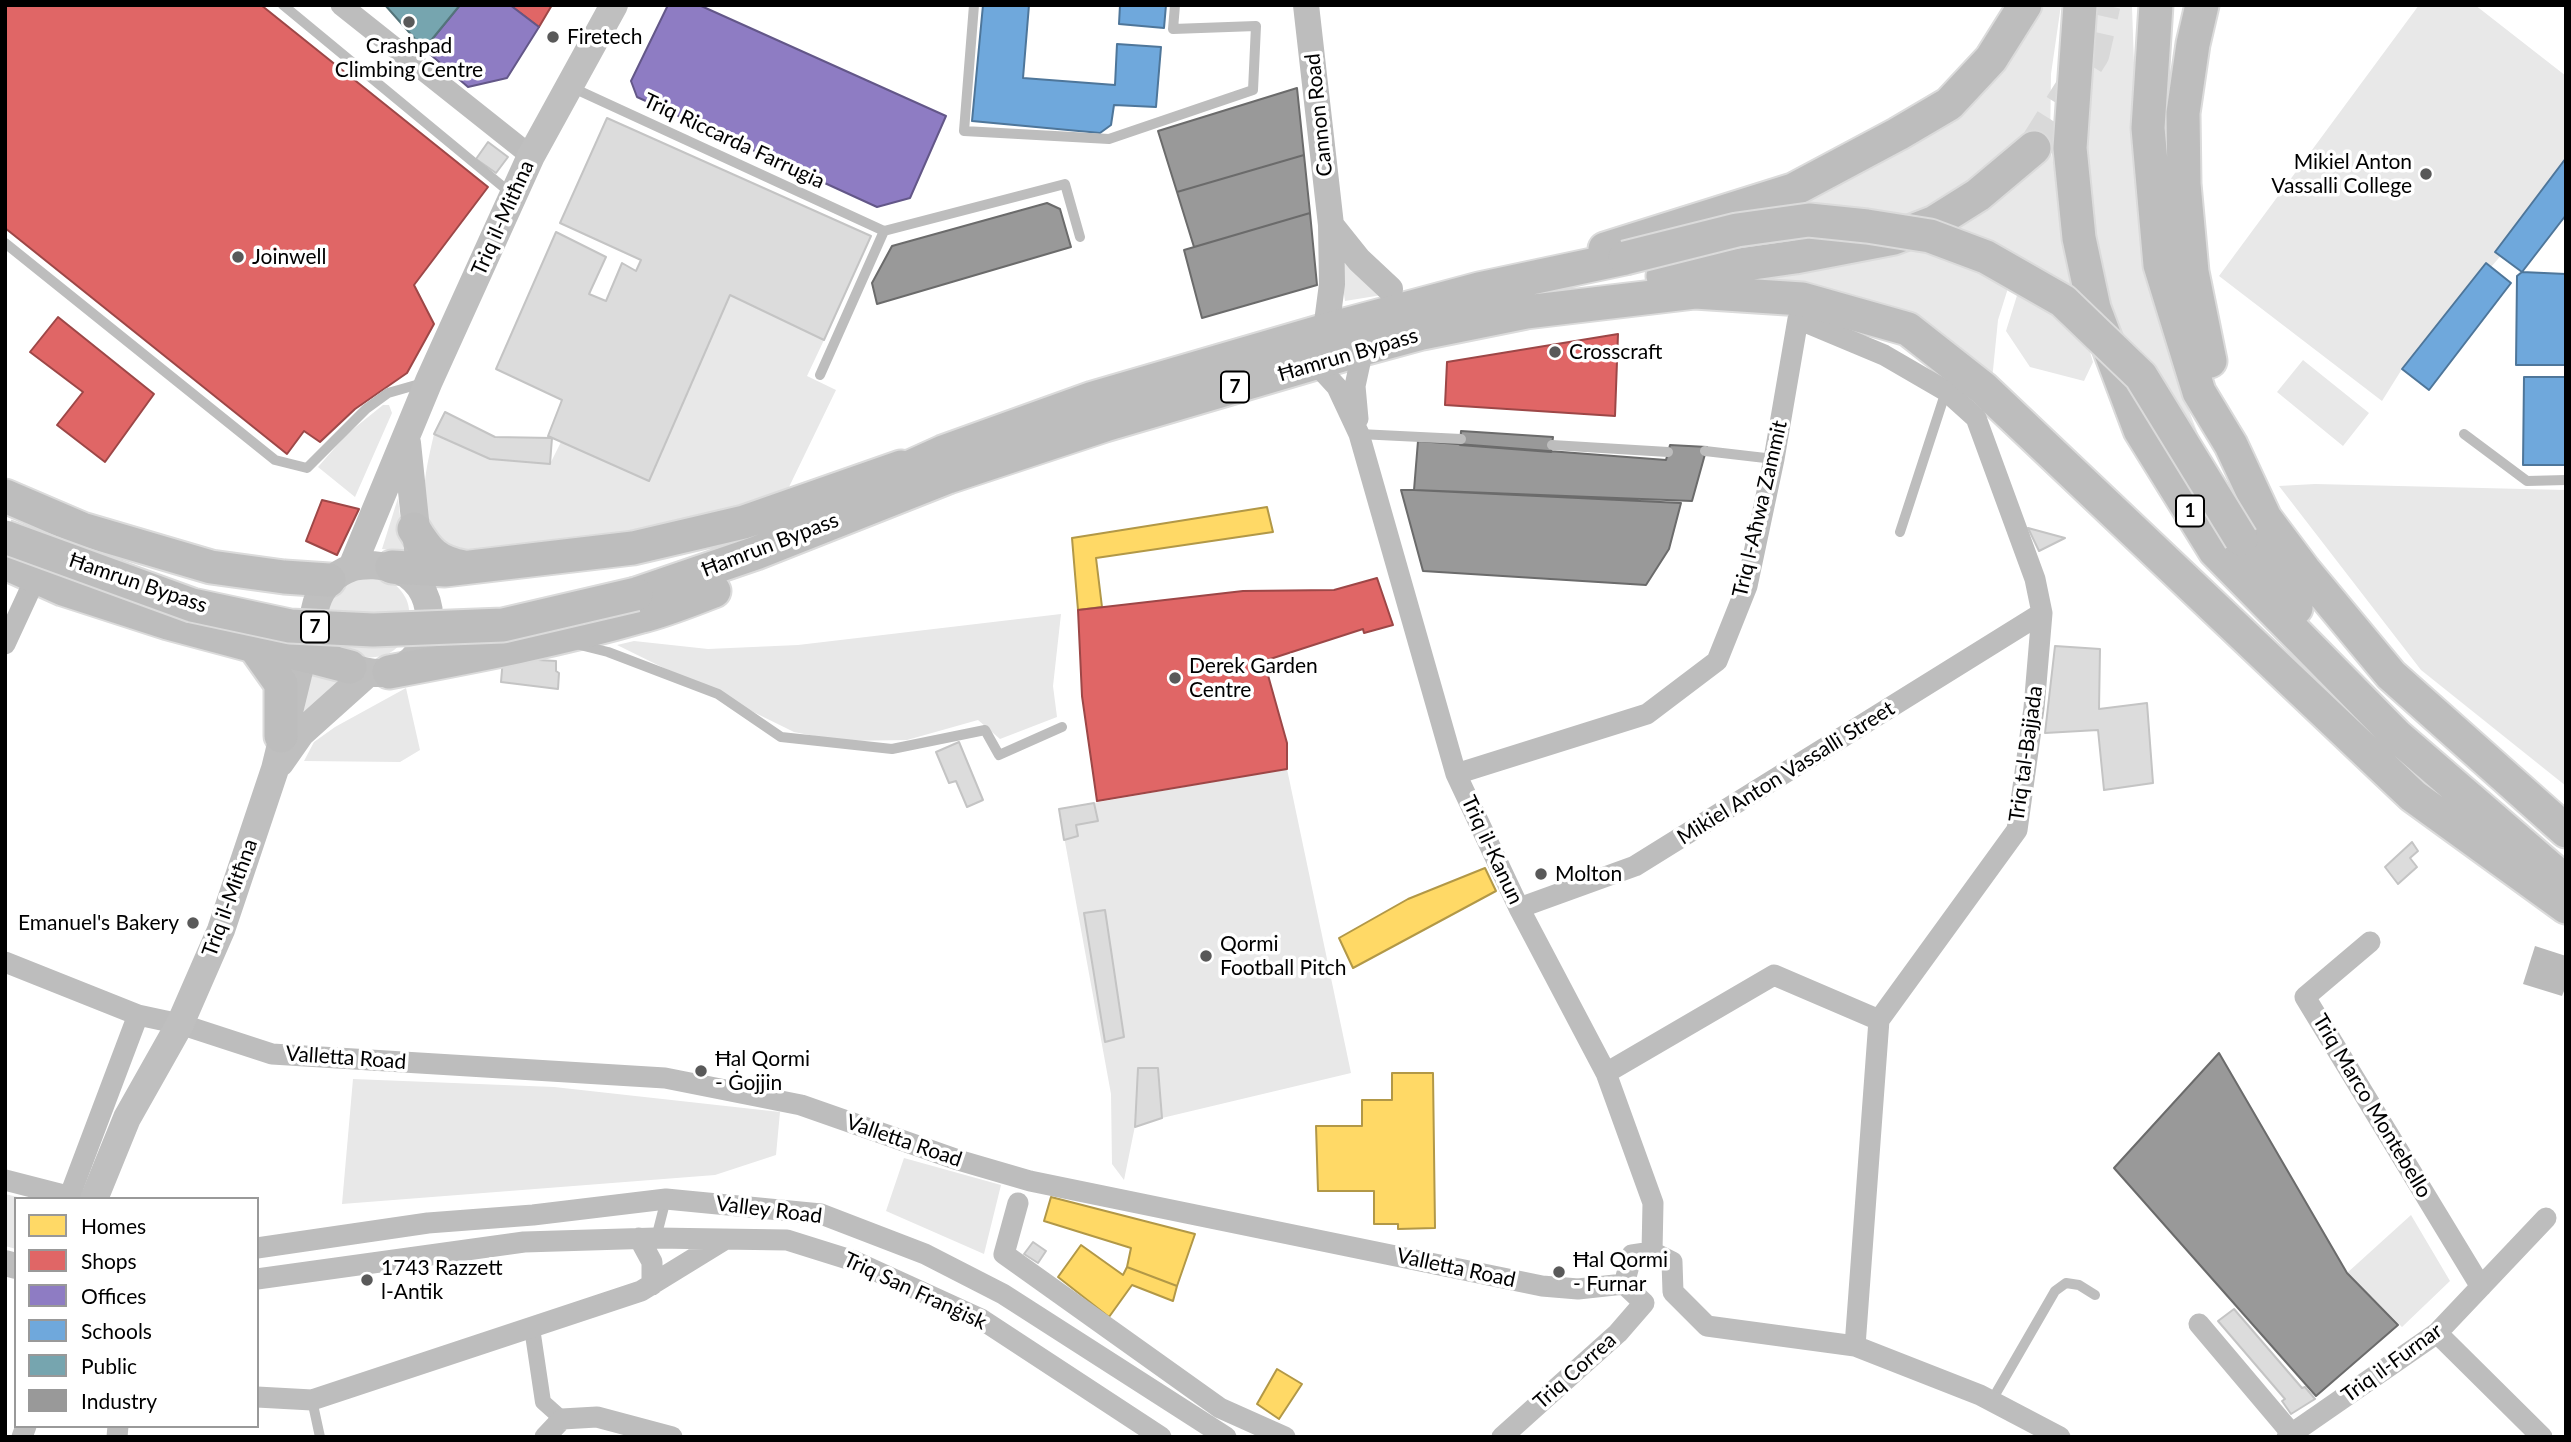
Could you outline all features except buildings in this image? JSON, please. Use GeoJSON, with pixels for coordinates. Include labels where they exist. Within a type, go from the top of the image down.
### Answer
{"type":"FeatureCollection","features":[{"type":"Feature","properties":{"kind":"highway"},"geometry":{"type":"LineString","coordinates":[[1479,289],[1793,190],[1949,104],[1991,59],[2025,5]]}},
{"type":"Feature","properties":{"kind":"highway","name":"1"},"geometry":{"type":"LineString","coordinates":[[2080,5],[2070,148],[2079,238],[2094,308],[2140,430],[2215,551],[2397,736],[2566,883]]}},
{"type":"Feature","properties":{"kind":"highway"},"geometry":{"type":"LineString","coordinates":[[2156,5],[2148,128],[2161,265],[2199,392],[2231,445],[2265,517],[2304,570],[2391,675],[2566,832]]}},
{"type":"Feature","properties":{"kind":"highway"},"geometry":{"type":"LineString","coordinates":[[2202,5],[2193,44],[2183,113],[2184,184],[2192,272],[2208,353],[2231,445]]}},
{"type":"Feature","properties":{"kind":"highway"},"geometry":{"type":"LineString","coordinates":[[1526,312],[1616,282],[1795,257],[1894,238],[1935,222],[1979,195],[2034,148]]}},
{"type":"Feature","properties":{"kind":"highway"},"geometry":{"type":"LineString","coordinates":[[1479,289],[1625,258],[1737,230],[1809,220],[1930,236],[1986,257],[2063,301],[2141,376],[2241,539],[2321,640],[2366,688],[2490,792],[2566,832]]}},
{"type":"Feature","properties":{"kind":"highway","name":"Ħamrun Bypass"},"geometry":{"type":"LineString","coordinates":[[5,537],[192,605],[290,626],[373,630],[503,625],[634,584],[946,464],[1093,398],[1326,330],[1479,289]]}},
{"type":"Feature","properties":{"kind":"highway"},"geometry":{"type":"LineString","coordinates":[[1526,312],[1695,292],[1802,299],[1908,329],[1983,388],[2413,796],[2566,907]]}},
{"type":"Feature","properties":{"kind":"highway"},"geometry":{"type":"LineString","coordinates":[[1422,333],[1522,328],[1682,305],[1798,319]]}},
{"type":"Feature","properties":{"kind":"highway","name":"Ħamrun Bypass"},"geometry":{"type":"LineString","coordinates":[[946,464],[1105,425],[1422,333],[1526,312]]}},
{"type":"Feature","properties":{"kind":"highway"},"geometry":{"type":"LineString","coordinates":[[407,568],[469,569],[634,548],[744,522],[946,464]]}},
{"type":"Feature","properties":{"kind":"highway"},"geometry":{"type":"LineString","coordinates":[[5,563],[63,589],[168,623],[254,646],[369,671],[524,646],[570,635],[644,616],[764,573],[946,464]]}},
{"type":"Feature","properties":{"kind":"highway"},"geometry":{"type":"LineString","coordinates":[[5,496],[82,529],[211,568],[284,577],[341,574]]}},
{"type":"Feature","properties":{"kind":"highway","name":"Ħamrun Bypass"},"geometry":{"type":"LineString","coordinates":[[5,519],[196,589],[288,606],[374,612],[501,606],[634,584]]}},
{"type":"Feature","properties":{"kind":"highway"},"geometry":{"type":"LineString","coordinates":[[414,529],[426,550],[446,564],[469,569]]}},
{"type":"Feature","properties":{"kind":"highway"},"geometry":{"type":"LineString","coordinates":[[254,646],[281,684],[281,736]]}},
{"type":"Feature","properties":{"kind":"main road","name":"Triq il-Mitħna"},"geometry":{"type":"LineString","coordinates":[[341,574],[407,438],[429,381],[531,156],[614,5]]}},
{"type":"Feature","properties":{"kind":"main road","name":"Triq il-Mitħna"},"geometry":{"type":"LineString","coordinates":[[275,769],[301,733],[369,671],[407,664],[422,649],[430,630],[430,610],[407,568],[414,529],[407,438]]}},
{"type":"Feature","properties":{"kind":"main road"},"geometry":{"type":"LineString","coordinates":[[369,671],[326,654],[316,635],[313,611],[341,574],[372,565],[407,568]]}},
{"type":"Feature","properties":{"kind":"main road","name":"Triq il-Mitħna"},"geometry":{"type":"LineString","coordinates":[[82,1197],[180,1024],[221,930],[275,769],[313,611]]}},
{"type":"Feature","properties":{"kind":"street"},"geometry":{"type":"LineString","coordinates":[[341,5],[531,156]]}},
{"type":"Feature","properties":{"kind":"street","name":"Cannon Road"},"geometry":{"type":"LineString","coordinates":[[1306,5],[1331,225],[1332,284],[1326,330]]}},
{"type":"Feature","properties":{"kind":"street"},"geometry":{"type":"LineString","coordinates":[[1331,225],[1359,260],[1390,289]]}},
{"type":"Feature","properties":{"kind":"street","name":"Triq tal-Bajjada"},"geometry":{"type":"LineString","coordinates":[[1798,319],[1884,355],[1946,391],[1976,418],[2035,579],[2042,613],[2034,708],[2017,830],[1879,1020]]}},
{"type":"Feature","properties":{"kind":"street","name":"Triq l-Aħwa Zammit"},"geometry":{"type":"LineString","coordinates":[[1456,774],[1647,714],[1717,661],[1747,586],[1774,459],[1798,319]]}},
{"type":"Feature","properties":{"kind":"street","name":"Triq il-Kanun"},"geometry":{"type":"LineString","coordinates":[[1359,434],[1355,386],[1363,349]]}},
{"type":"Feature","properties":{"kind":"street","name":"Triq il-Kanun"},"geometry":{"type":"LineString","coordinates":[[1315,363],[1337,387],[1359,434],[1456,774],[1519,908],[1606,1073],[1653,1203],[1652,1252]]}},
{"type":"Feature","properties":{"kind":"street"},"geometry":{"type":"LineString","coordinates":[[5,644],[36,577]]}},
{"type":"Feature","properties":{"kind":"street","name":"Mikiel Anton Vassalli Street"},"geometry":{"type":"LineString","coordinates":[[1519,908],[1635,866],[2042,613]]}},
{"type":"Feature","properties":{"kind":"street","name":"Triq Marco Montebello"},"geometry":{"type":"LineString","coordinates":[[2370,942],[2305,997],[2482,1287]]}},
{"type":"Feature","properties":{"kind":"street","name":"Valletta Road"},"geometry":{"type":"LineString","coordinates":[[5,962],[138,1015],[180,1024],[272,1054],[665,1078],[801,1105],[958,1160],[1030,1181],[1542,1286],[1578,1289],[1624,1284]]}},
{"type":"Feature","properties":{"kind":"street"},"geometry":{"type":"LineString","coordinates":[[1606,1073],[1774,975],[1879,1020],[1855,1346]]}},
{"type":"Feature","properties":{"kind":"street"},"geometry":{"type":"LineString","coordinates":[[81,1197],[138,1015]]}},
{"type":"Feature","properties":{"kind":"street"},"geometry":{"type":"LineString","coordinates":[[5,1180],[77,1197]]}},
{"type":"Feature","properties":{"kind":"street","name":"Valley Road"},"geometry":{"type":"LineString","coordinates":[[259,1248],[428,1223],[666,1199],[821,1214],[925,1254],[1003,1294],[1226,1437]]}},
{"type":"Feature","properties":{"kind":"street"},"geometry":{"type":"LineString","coordinates":[[1018,1203],[1004,1254],[1220,1408],[1285,1437]]}},
{"type":"Feature","properties":{"kind":"street","name":"Triq il-Furnar"},"geometry":{"type":"LineString","coordinates":[[2289,1435],[2437,1334],[2546,1218]]}},
{"type":"Feature","properties":{"kind":"street"},"geometry":{"type":"LineString","coordinates":[[648,1238],[652,1285]]}},
{"type":"Feature","properties":{"kind":"street","name":"Valley Road"},"geometry":{"type":"LineString","coordinates":[[259,1279],[524,1242],[648,1238],[724,1240]]}},
{"type":"Feature","properties":{"kind":"street"},"geometry":{"type":"LineString","coordinates":[[259,1397],[312,1400],[532,1328],[641,1291],[724,1240]]}},
{"type":"Feature","properties":{"kind":"street","name":"Triq San Franġisk"},"geometry":{"type":"LineString","coordinates":[[724,1240],[787,1240],[854,1261],[981,1319],[1161,1437]]}},
{"type":"Feature","properties":{"kind":"street"},"geometry":{"type":"LineString","coordinates":[[1673,1292],[1660,1300],[1644,1303],[1624,1284],[1632,1255],[1652,1252],[1672,1262],[1673,1292],[1707,1326],[1855,1346],[1992,1400],[2060,1437]]}},
{"type":"Feature","properties":{"kind":"street","name":"Triq Correa"},"geometry":{"type":"LineString","coordinates":[[1502,1437],[1618,1333],[1644,1303]]}},
{"type":"Feature","properties":{"kind":"street"},"geometry":{"type":"LineString","coordinates":[[2199,1324],[2289,1435]]}},
{"type":"Feature","properties":{"kind":"street"},"geometry":{"type":"LineString","coordinates":[[532,1328],[543,1402],[562,1419]]}},
{"type":"Feature","properties":{"kind":"street"},"geometry":{"type":"LineString","coordinates":[[2437,1334],[2542,1437]]}},
{"type":"Feature","properties":{"kind":"street"},"geometry":{"type":"LineString","coordinates":[[545,1437],[562,1419],[597,1417],[672,1437]]}},
{"type":"Feature","properties":{"kind":"lane"},"geometry":{"type":"LineString","coordinates":[[283,5],[514,195]]}},
{"type":"Feature","properties":{"kind":"lane"},"geometry":{"type":"LineString","coordinates":[[974,5],[964,131],[1108,139],[1253,90],[1256,26],[1173,29],[1175,5]]}},
{"type":"Feature","properties":{"kind":"lane","name":"Triq Riccarda Farrugia"},"geometry":{"type":"LineString","coordinates":[[568,86],[884,231]]}},
{"type":"Feature","properties":{"kind":"lane"},"geometry":{"type":"LineString","coordinates":[[820,375],[884,231],[1065,184],[1080,237]]}},
{"type":"Feature","properties":{"kind":"lane"},"geometry":{"type":"LineString","coordinates":[[5,243],[275,460],[307,468],[366,409],[388,393],[429,381]]}},
{"type":"Feature","properties":{"kind":"lane"},"geometry":{"type":"LineString","coordinates":[[1900,532],[1946,391]]}},
{"type":"Feature","properties":{"kind":"lane"},"geometry":{"type":"LineString","coordinates":[[1359,434],[1461,439]]}},
{"type":"Feature","properties":{"kind":"lane"},"geometry":{"type":"LineString","coordinates":[[2464,434],[2527,481],[2566,480]]}},
{"type":"Feature","properties":{"kind":"lane"},"geometry":{"type":"LineString","coordinates":[[1552,445],[1668,452]]}},
{"type":"Feature","properties":{"kind":"lane"},"geometry":{"type":"LineString","coordinates":[[1706,451],[1774,459]]}},
{"type":"Feature","properties":{"kind":"lane"},"geometry":{"type":"LineString","coordinates":[[570,635],[572,643],[608,652],[718,694],[781,737],[892,749],[985,730],[999,755],[1062,727]]}},
{"type":"Feature","properties":{"kind":"lane"},"geometry":{"type":"LineString","coordinates":[[648,1238],[666,1199]]}},
{"type":"Feature","properties":{"kind":"lane"},"geometry":{"type":"LineString","coordinates":[[1992,1400],[2055,1291],[2066,1283],[2079,1285],[2095,1295]]}},
{"type":"Feature","properties":{"kind":"lane"},"geometry":{"type":"LineString","coordinates":[[312,1400],[320,1437]]}},
{"type":"Feature","properties":{"kind":"shaded area"},"geometry":{"type":"Polygon","coordinates":[[[2034,5],[2061,5],[2051,74],[2050,147],[2079,294],[1935,222],[1876,210],[1794,207],[1846,175],[2034,5]]]}},
{"type":"Feature","properties":{"kind":"shaded area"},"geometry":{"type":"Polygon","coordinates":[[[2092,5],[2132,7],[2138,176],[2184,398],[2198,434],[2114,324],[2092,239],[2083,149],[2092,5]]]}},
{"type":"Feature","properties":{"kind":"shaded area"},"geometry":{"type":"Polygon","coordinates":[[[2419,5],[2475,5],[2566,76],[2566,181],[2402,369],[2382,401],[2219,276],[2419,5]]]}},
{"type":"Feature","properties":{"kind":"shaded area"},"geometry":{"type":"Polygon","coordinates":[[[1922,246],[2009,285],[1998,320],[1992,380],[1735,277],[1839,267],[1922,246]]]}},
{"type":"Feature","properties":{"kind":"shaded area"},"geometry":{"type":"Polygon","coordinates":[[[1338,254],[1382,295],[1345,301],[1338,254]]]}},
{"type":"Feature","properties":{"kind":"shaded area"},"geometry":{"type":"Polygon","coordinates":[[[2019,289],[2086,338],[2093,362],[2084,381],[2030,367],[2006,331],[2019,289]]]}},
{"type":"Feature","properties":{"kind":"shaded area"},"geometry":{"type":"Polygon","coordinates":[[[730,295],[824,340],[807,376],[836,390],[789,487],[793,499],[711,525],[454,553],[436,536],[428,523],[424,498],[426,471],[434,434],[490,459],[550,464],[561,442],[649,481],[730,295]]]}},
{"type":"Feature","properties":{"kind":"shaded area"},"geometry":{"type":"Polygon","coordinates":[[[2303,360],[2369,413],[2343,446],[2277,392],[2303,360]]]}},
{"type":"Feature","properties":{"kind":"shaded area"},"geometry":{"type":"Polygon","coordinates":[[[383,405],[389,405],[392,413],[355,497],[318,467],[347,434],[383,405]]]}},
{"type":"Feature","properties":{"kind":"shaded area"},"geometry":{"type":"Polygon","coordinates":[[[2315,484],[2566,490],[2566,786],[2421,670],[2279,486],[2315,484]]]}},
{"type":"Feature","properties":{"kind":"shaded area"},"geometry":{"type":"Polygon","coordinates":[[[398,498],[404,551],[382,549],[398,498]]]}},
{"type":"Feature","properties":{"kind":"shaded area"},"geometry":{"type":"Polygon","coordinates":[[[387,578],[402,591],[408,602],[409,615],[404,638],[397,648],[387,654],[363,657],[351,654],[333,639],[328,625],[329,601],[347,580],[387,578]]]}},
{"type":"Feature","properties":{"kind":"shaded area"},"geometry":{"type":"Polygon","coordinates":[[[1061,614],[1053,686],[1057,717],[1000,739],[978,720],[907,740],[840,741],[794,732],[617,645],[634,641],[708,649],[798,645],[1061,614]]]}},
{"type":"Feature","properties":{"kind":"shaded area"},"geometry":{"type":"Polygon","coordinates":[[[311,672],[344,679],[293,730],[311,672]]]}},
{"type":"Feature","properties":{"kind":"shaded area"},"geometry":{"type":"Polygon","coordinates":[[[406,688],[420,750],[400,762],[304,761],[314,742],[335,727],[406,688]]]}},
{"type":"Feature","properties":{"kind":"shaded area","name":"Qormi Football Pitch"},"geometry":{"type":"Polygon","coordinates":[[[1287,769],[1351,1073],[1135,1126],[1124,1180],[1112,1164],[1111,1094],[1059,809],[1287,769]]]}},
{"type":"Feature","properties":{"kind":"shaded area"},"geometry":{"type":"Polygon","coordinates":[[[2535,946],[2566,956],[2566,986],[2562,996],[2523,984],[2535,946]]]}},
{"type":"Feature","properties":{"kind":"shaded area"},"geometry":{"type":"Polygon","coordinates":[[[353,1079],[554,1087],[780,1112],[776,1155],[715,1175],[342,1204],[353,1079]]]}},
{"type":"Feature","properties":{"kind":"shaded area"},"geometry":{"type":"Polygon","coordinates":[[[904,1158],[1001,1185],[984,1254],[886,1211],[904,1158]]]}},
{"type":"Feature","properties":{"kind":"shaded area"},"geometry":{"type":"Polygon","coordinates":[[[5,1194],[18,1197],[14,1197],[14,1248],[5,1246],[5,1194]]]}},
{"type":"Feature","properties":{"kind":"shaded area"},"geometry":{"type":"Polygon","coordinates":[[[2411,1215],[2450,1281],[2402,1327],[2347,1273],[2411,1215]]]}},
{"type":"Feature","properties":{"kind":"tunnel"},"geometry":{"type":"LineString","coordinates":[[2034,148],[2093,54],[2104,5]]}},
{"type":"Feature","properties":{"kind":"place","name":"Crashpad Climbing Centre"},"geometry":{"type":"Point","coordinates":[409,22]}},
{"type":"Feature","properties":{"kind":"place","name":"Firetech"},"geometry":{"type":"Point","coordinates":[553,37]}},
{"type":"Feature","properties":{"kind":"place","name":"Mikiel Anton Vassalli College"},"geometry":{"type":"Point","coordinates":[2426,174]}},
{"type":"Feature","properties":{"kind":"place","name":"Joinwell"},"geometry":{"type":"Point","coordinates":[238,257]}},
{"type":"Feature","properties":{"kind":"place","name":"Crosscraft"},"geometry":{"type":"Point","coordinates":[1555,352]}},
{"type":"Feature","properties":{"kind":"place","name":"Derek Garden Centre"},"geometry":{"type":"Point","coordinates":[1175,678]}},
{"type":"Feature","properties":{"kind":"place","name":"Molton"},"geometry":{"type":"Point","coordinates":[1541,874]}},
{"type":"Feature","properties":{"kind":"place","name":"Emanuel's Bakery"},"geometry":{"type":"Point","coordinates":[193,923]}},
{"type":"Feature","properties":{"kind":"place","name":"Qormi Football Pitch"},"geometry":{"type":"Point","coordinates":[1206,956]}},
{"type":"Feature","properties":{"kind":"place","name":"Ħal Qormi - Ġojjin"},"geometry":{"type":"Point","coordinates":[701,1071]}},
{"type":"Feature","properties":{"kind":"place","name":"Ħal Qormi - Furnar"},"geometry":{"type":"Point","coordinates":[1559,1272]}},
{"type":"Feature","properties":{"kind":"place","name":"1743 Razzett l-Antik"},"geometry":{"type":"Point","coordinates":[367,1280]}}]}
